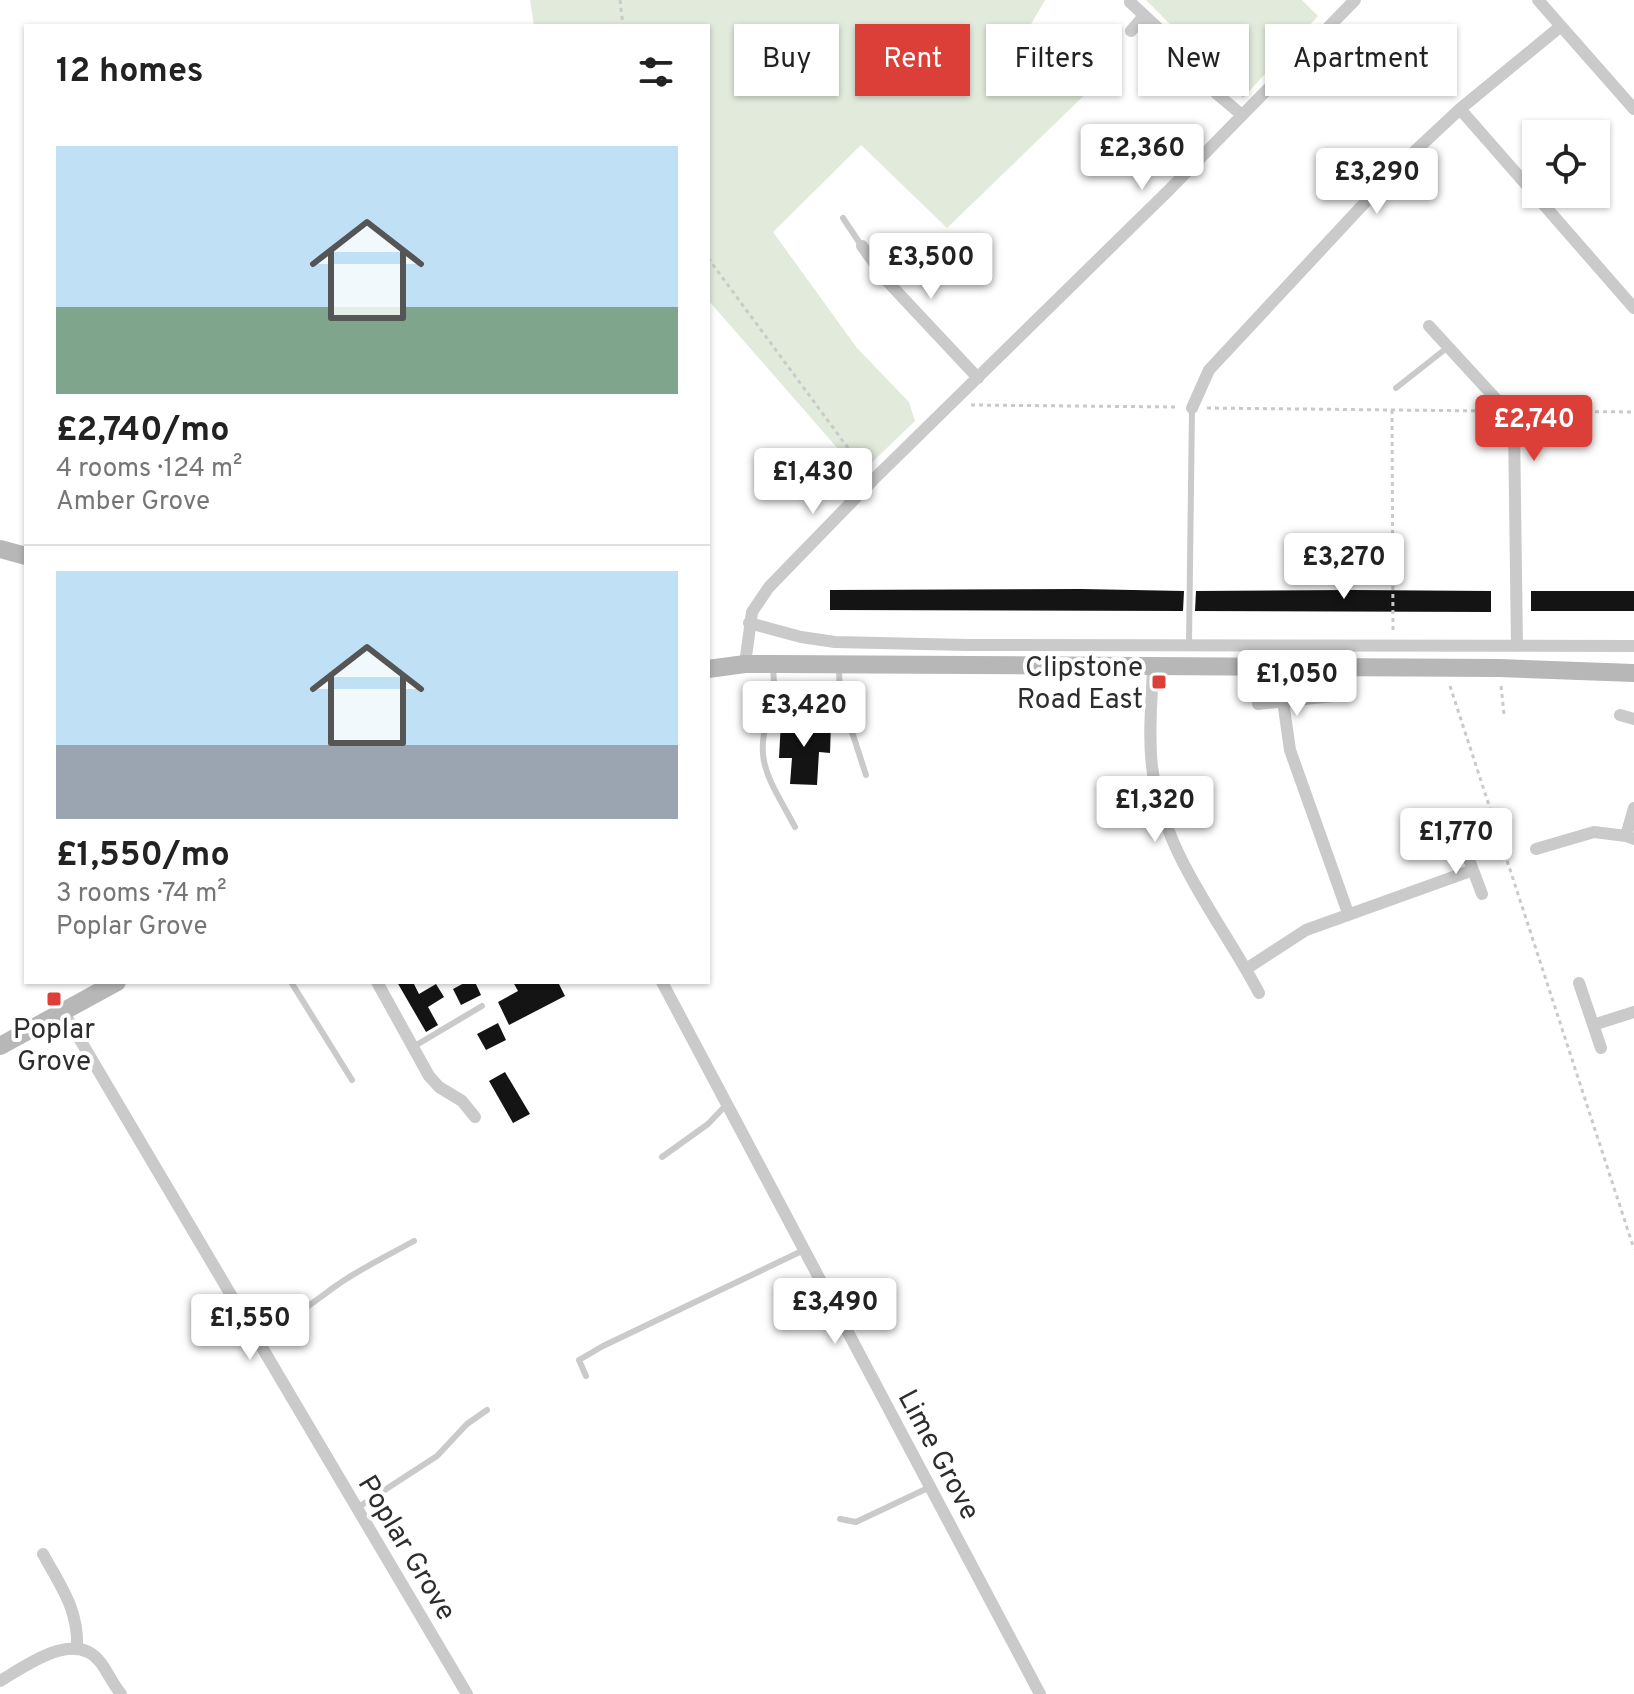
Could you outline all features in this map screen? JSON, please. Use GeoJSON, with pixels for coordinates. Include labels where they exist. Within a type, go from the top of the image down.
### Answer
{"type":"FeatureCollection","features":[{"type":"Feature","properties":{"kind":"main road"},"geometry":{"type":"LineString","coordinates":[[0,549],[24,555]]}},
{"type":"Feature","properties":{"kind":"main road"},"geometry":{"type":"LineString","coordinates":[[710,669],[773,664],[1499,668],[1634,673]]}},
{"type":"Feature","properties":{"kind":"main road"},"geometry":{"type":"LineString","coordinates":[[0,1046],[113,984]]}},
{"type":"Feature","properties":{"kind":"street"},"geometry":{"type":"LineString","coordinates":[[745,664],[752,612],[769,587],[1355,0]]}},
{"type":"Feature","properties":{"kind":"street"},"geometry":{"type":"LineString","coordinates":[[1538,0],[1634,109]]}},
{"type":"Feature","properties":{"kind":"street"},"geometry":{"type":"LineString","coordinates":[[1130,2],[1162,32],[1217,94],[1242,115]]}},
{"type":"Feature","properties":{"kind":"street"},"geometry":{"type":"LineString","coordinates":[[1131,31],[1144,16]]}},
{"type":"Feature","properties":{"kind":"street"},"geometry":{"type":"LineString","coordinates":[[1192,408],[1209,370],[1399,166],[1460,109],[1561,26]]}},
{"type":"Feature","properties":{"kind":"street"},"geometry":{"type":"LineString","coordinates":[[1460,109],[1634,308]]}},
{"type":"Feature","properties":{"kind":"street"},"geometry":{"type":"LineString","coordinates":[[878,264],[899,245]]}},
{"type":"Feature","properties":{"kind":"street"},"geometry":{"type":"LineString","coordinates":[[862,246],[878,264],[888,282],[978,378]]}},
{"type":"Feature","properties":{"kind":"street"},"geometry":{"type":"LineString","coordinates":[[1429,326],[1507,411],[1516,436],[1517,646]]}},
{"type":"Feature","properties":{"kind":"street"},"geometry":{"type":"LineString","coordinates":[[749,623],[801,637],[835,642],[1634,646]]}},
{"type":"Feature","properties":{"kind":"street"},"geometry":{"type":"LineString","coordinates":[[1153,667],[1151,756],[1159,800],[1183,866],[1259,993]]}},
{"type":"Feature","properties":{"kind":"street"},"geometry":{"type":"LineString","coordinates":[[1258,704],[1333,696]]}},
{"type":"Feature","properties":{"kind":"street"},"geometry":{"type":"LineString","coordinates":[[1283,701],[1288,744],[1348,913]]}},
{"type":"Feature","properties":{"kind":"street"},"geometry":{"type":"LineString","coordinates":[[1620,715],[1634,719]]}},
{"type":"Feature","properties":{"kind":"street"},"geometry":{"type":"LineString","coordinates":[[1536,849],[1594,832],[1630,837],[1634,808]]}},
{"type":"Feature","properties":{"kind":"street"},"geometry":{"type":"LineString","coordinates":[[1464,846],[1482,894]]}},
{"type":"Feature","properties":{"kind":"street"},"geometry":{"type":"LineString","coordinates":[[1246,969],[1306,930],[1473,870]]}},
{"type":"Feature","properties":{"kind":"street"},"geometry":{"type":"LineString","coordinates":[[1579,983],[1601,1048]]}},
{"type":"Feature","properties":{"kind":"street"},"geometry":{"type":"LineString","coordinates":[[378,984],[429,1076],[439,1087],[462,1101],[475,1117]]}},
{"type":"Feature","properties":{"kind":"street","name":"Lime Grove"},"geometry":{"type":"LineString","coordinates":[[663,984],[1040,1694]]}},
{"type":"Feature","properties":{"kind":"street","name":"Poplar Grove"},"geometry":{"type":"LineString","coordinates":[[63,1011],[467,1694]]}},
{"type":"Feature","properties":{"kind":"street"},"geometry":{"type":"LineString","coordinates":[[1593,1025],[1634,1012]]}},
{"type":"Feature","properties":{"kind":"street"},"geometry":{"type":"LineString","coordinates":[[43,1554],[73,1609],[78,1627],[77,1649]]}},
{"type":"Feature","properties":{"kind":"street"},"geometry":{"type":"LineString","coordinates":[[0,1681],[51,1653],[77,1649],[99,1660],[121,1694]]}},
{"type":"Feature","properties":{"kind":"lane"},"geometry":{"type":"LineString","coordinates":[[1399,166],[1427,197]]}},
{"type":"Feature","properties":{"kind":"lane"},"geometry":{"type":"LineString","coordinates":[[843,218],[862,246]]}},
{"type":"Feature","properties":{"kind":"lane"},"geometry":{"type":"LineString","coordinates":[[1396,388],[1448,347]]}},
{"type":"Feature","properties":{"kind":"lane"},"geometry":{"type":"LineString","coordinates":[[1189,646],[1192,408]]}},
{"type":"Feature","properties":{"kind":"lane"},"geometry":{"type":"LineString","coordinates":[[773,664],[775,697],[761,737],[762,757],[795,827]]}},
{"type":"Feature","properties":{"kind":"lane"},"geometry":{"type":"LineString","coordinates":[[839,665],[840,695],[866,775]]}},
{"type":"Feature","properties":{"kind":"lane"},"geometry":{"type":"LineString","coordinates":[[775,697],[840,695]]}},
{"type":"Feature","properties":{"kind":"lane"},"geometry":{"type":"LineString","coordinates":[[292,984],[352,1080]]}},
{"type":"Feature","properties":{"kind":"lane"},"geometry":{"type":"LineString","coordinates":[[413,1047],[482,1006]]}},
{"type":"Feature","properties":{"kind":"lane"},"geometry":{"type":"LineString","coordinates":[[662,1157],[708,1124],[727,1104]]}},
{"type":"Feature","properties":{"kind":"lane"},"geometry":{"type":"LineString","coordinates":[[251,1329],[293,1317],[317,1303],[333,1288],[414,1241]]}},
{"type":"Feature","properties":{"kind":"lane"},"geometry":{"type":"LineString","coordinates":[[586,1376],[579,1360],[603,1346],[804,1250]]}},
{"type":"Feature","properties":{"kind":"lane"},"geometry":{"type":"LineString","coordinates":[[357,1508],[437,1456],[467,1424],[487,1410]]}},
{"type":"Feature","properties":{"kind":"lane"},"geometry":{"type":"LineString","coordinates":[[840,1519],[856,1522],[930,1487]]}},
{"type":"Feature","properties":{"kind":"path"},"geometry":{"type":"LineString","coordinates":[[620,0],[623,24]]}},
{"type":"Feature","properties":{"kind":"path"},"geometry":{"type":"LineString","coordinates":[[710,261],[850,454],[873,480]]}},
{"type":"Feature","properties":{"kind":"path"},"geometry":{"type":"LineString","coordinates":[[951,404],[1634,412]]}},
{"type":"Feature","properties":{"kind":"path"},"geometry":{"type":"LineString","coordinates":[[1392,410],[1393,646]]}},
{"type":"Feature","properties":{"kind":"path"},"geometry":{"type":"LineString","coordinates":[[1499,668],[1504,714]]}},
{"type":"Feature","properties":{"kind":"path"},"geometry":{"type":"LineString","coordinates":[[1444,669],[1634,1249]]}},
{"type":"Feature","properties":{"kind":"green space"},"geometry":{"type":"Polygon","coordinates":[[[530,0],[1045,0],[1031,24],[986,24],[986,96],[1084,96],[947,228],[861,145],[773,232],[857,348],[909,402],[915,421],[860,474],[710,302],[710,24],[534,24],[530,0]]]}},
{"type":"Feature","properties":{"kind":"green space"},"geometry":{"type":"Polygon","coordinates":[[[1146,0],[1302,0],[1318,16],[1311,24],[1265,24],[1265,74],[1249,91],[1249,24],[1170,24],[1146,0]]]}},
{"type":"Feature","properties":{"kind":"building"},"geometry":{"type":"Polygon","coordinates":[[[830,590],[1184,591],[1183,611],[830,610],[830,590]]]}},
{"type":"Feature","properties":{"kind":"building"},"geometry":{"type":"Polygon","coordinates":[[[1196,591],[1491,591],[1491,612],[1195,611],[1196,591]]]}},
{"type":"Feature","properties":{"kind":"building"},"geometry":{"type":"Polygon","coordinates":[[[1531,591],[1634,591],[1634,611],[1531,611],[1531,591]]]}},
{"type":"Feature","properties":{"kind":"building"},"geometry":{"type":"Polygon","coordinates":[[[781,721],[831,723],[830,753],[819,752],[817,785],[790,784],[792,758],[779,758],[781,721]]]}},
{"type":"Feature","properties":{"kind":"building"},"geometry":{"type":"Polygon","coordinates":[[[398,984],[414,984],[419,994],[436,984],[444,997],[428,1007],[438,1025],[426,1032],[398,984]]]}},
{"type":"Feature","properties":{"kind":"building"},"geometry":{"type":"Polygon","coordinates":[[[462,984],[476,984],[481,995],[461,1005],[453,989],[462,984]]]}},
{"type":"Feature","properties":{"kind":"building"},"geometry":{"type":"Polygon","coordinates":[[[514,984],[559,984],[565,996],[509,1025],[498,1002],[518,991],[514,984]]]}},
{"type":"Feature","properties":{"kind":"building"},"geometry":{"type":"Polygon","coordinates":[[[498,1023],[506,1040],[486,1050],[477,1034],[498,1023]]]}},
{"type":"Feature","properties":{"kind":"building"},"geometry":{"type":"Polygon","coordinates":[[[505,1072],[530,1114],[513,1123],[489,1081],[505,1072]]]}},
{"type":"Feature","properties":{"kind":"place","name":"Clipstone Road East"},"geometry":{"type":"Point","coordinates":[1159,682]}},
{"type":"Feature","properties":{"kind":"place","name":"Poplar Grove"},"geometry":{"type":"Point","coordinates":[54,999]}}]}
